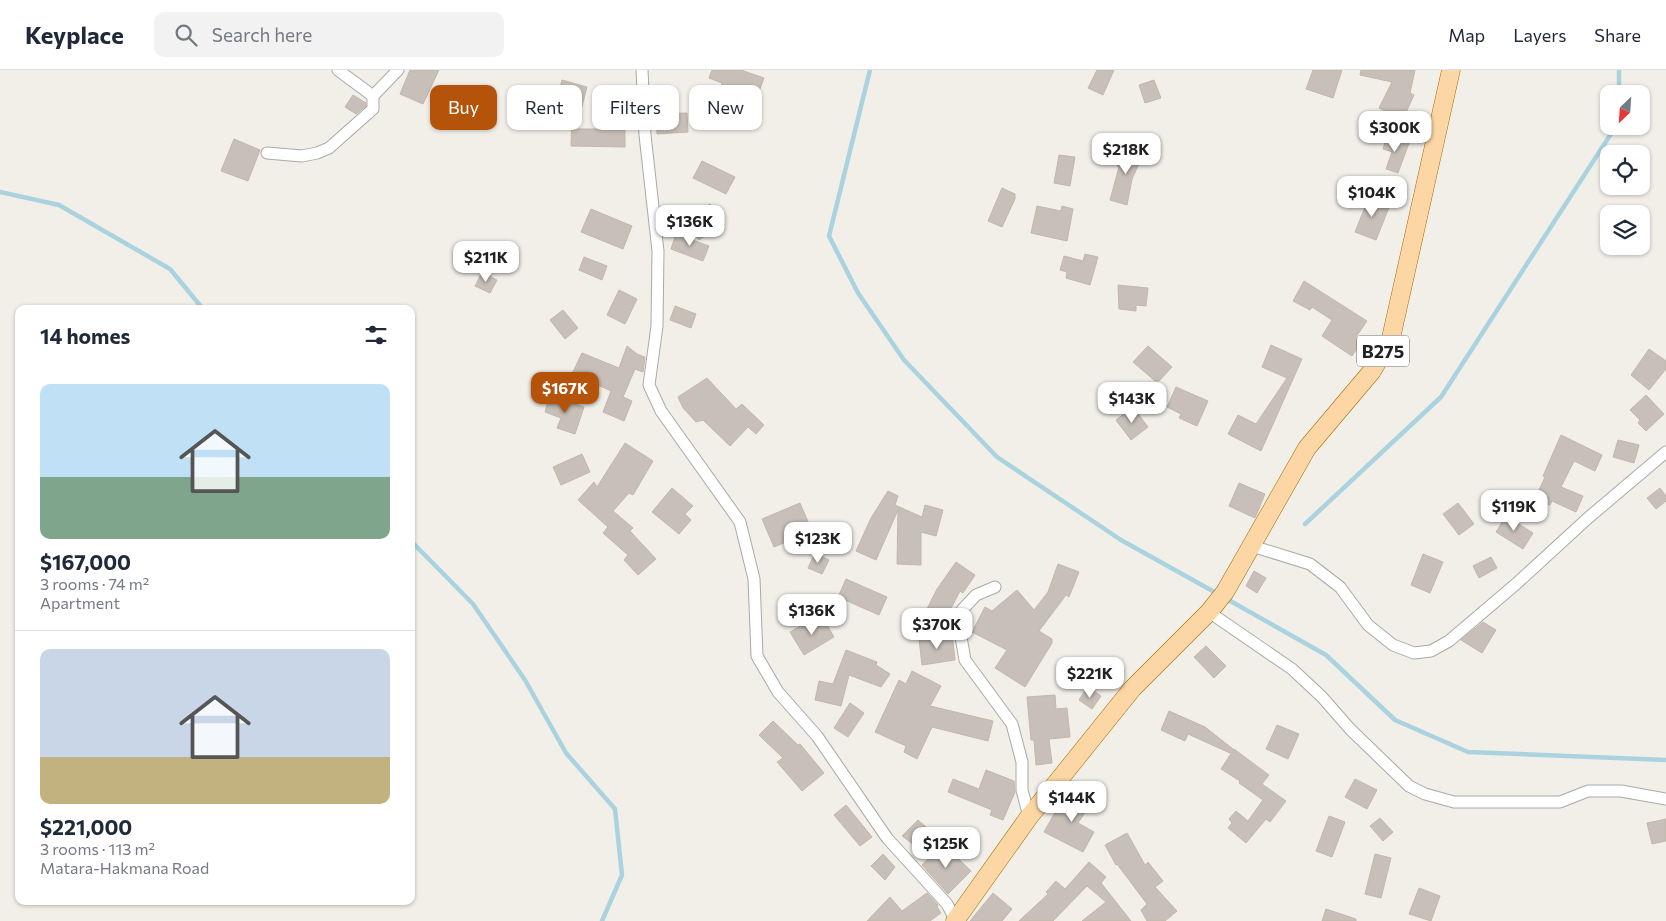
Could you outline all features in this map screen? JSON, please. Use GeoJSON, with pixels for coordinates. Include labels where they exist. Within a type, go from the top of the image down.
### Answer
{"type":"FeatureCollection","features":[{"type":"Feature","properties":{"kind":"main road","name":"B275"},"geometry":{"type":"LineString","coordinates":[[956,921],[1029,817],[1132,689],[1209,612],[1224,592],[1252,546],[1307,448],[1372,372],[1391,338],[1451,70]]}},
{"type":"Feature","properties":{"kind":"street"},"geometry":{"type":"LineString","coordinates":[[338,70],[373,96]]}},
{"type":"Feature","properties":{"kind":"street"},"geometry":{"type":"LineString","coordinates":[[267,153],[302,156],[329,148],[373,109],[373,96],[398,70]]}},
{"type":"Feature","properties":{"kind":"street"},"geometry":{"type":"LineString","coordinates":[[642,70],[645,136],[658,251],[657,326],[649,385],[661,411],[740,522],[754,579],[757,656],[778,692],[817,736],[887,838],[948,904],[956,921]]}},
{"type":"Feature","properties":{"kind":"street"},"geometry":{"type":"LineString","coordinates":[[1252,546],[1310,564],[1340,587],[1368,625],[1393,645],[1414,653],[1431,651],[1449,641],[1666,452]]}},
{"type":"Feature","properties":{"kind":"street"},"geometry":{"type":"LineString","coordinates":[[994,587],[976,595],[962,610],[962,637],[965,660],[1012,724],[1022,762],[1022,790],[1029,817]]}},
{"type":"Feature","properties":{"kind":"street"},"geometry":{"type":"LineString","coordinates":[[1209,612],[1292,669],[1322,696],[1350,729],[1409,786],[1425,794],[1454,802],[1560,802],[1588,791],[1621,791],[1666,799]]}},
{"type":"Feature","properties":{"kind":"building"},"geometry":{"type":"Polygon","coordinates":[[[410,70],[439,70],[432,85],[430,85],[423,104],[400,94],[410,70]]]}},
{"type":"Feature","properties":{"kind":"building"},"geometry":{"type":"Polygon","coordinates":[[[712,70],[741,70],[764,78],[761,85],[722,85],[722,83],[709,78],[712,70]]]}},
{"type":"Feature","properties":{"kind":"building"},"geometry":{"type":"Polygon","coordinates":[[[1097,70],[1114,70],[1103,95],[1088,88],[1097,70]]]}},
{"type":"Feature","properties":{"kind":"building"},"geometry":{"type":"Polygon","coordinates":[[[1313,70],[1342,70],[1333,98],[1306,89],[1313,70]]]}},
{"type":"Feature","properties":{"kind":"building"},"geometry":{"type":"Polygon","coordinates":[[[1361,70],[1415,70],[1410,93],[1414,95],[1403,119],[1379,108],[1392,82],[1360,75],[1361,70]]]}},
{"type":"Feature","properties":{"kind":"building"},"geometry":{"type":"Polygon","coordinates":[[[562,80],[580,85],[561,85],[562,80]]]}},
{"type":"Feature","properties":{"kind":"building"},"geometry":{"type":"Polygon","coordinates":[[[1154,80],[1161,98],[1145,103],[1139,85],[1154,80]]]}},
{"type":"Feature","properties":{"kind":"building"},"geometry":{"type":"Polygon","coordinates":[[[582,86],[587,87],[582,106],[582,86]]]}},
{"type":"Feature","properties":{"kind":"building"},"geometry":{"type":"Polygon","coordinates":[[[353,95],[366,103],[366,106],[356,114],[345,107],[353,95]]]}},
{"type":"Feature","properties":{"kind":"building"},"geometry":{"type":"Polygon","coordinates":[[[679,113],[687,113],[688,132],[657,134],[657,130],[679,130],[679,113]]]}},
{"type":"Feature","properties":{"kind":"building"},"geometry":{"type":"Polygon","coordinates":[[[571,130],[625,130],[625,147],[571,146],[571,130]]]}},
{"type":"Feature","properties":{"kind":"building"},"geometry":{"type":"Polygon","coordinates":[[[1387,135],[1409,143],[1398,173],[1386,169],[1392,152],[1383,149],[1387,135]]]}},
{"type":"Feature","properties":{"kind":"building"},"geometry":{"type":"Polygon","coordinates":[[[234,139],[260,150],[248,181],[221,171],[234,139]]]}},
{"type":"Feature","properties":{"kind":"building"},"geometry":{"type":"Polygon","coordinates":[[[1127,145],[1144,153],[1132,179],[1127,205],[1110,200],[1119,167],[1117,166],[1127,145]]]}},
{"type":"Feature","properties":{"kind":"building"},"geometry":{"type":"Polygon","coordinates":[[[1059,155],[1075,157],[1070,186],[1054,183],[1059,155]]]}},
{"type":"Feature","properties":{"kind":"building"},"geometry":{"type":"Polygon","coordinates":[[[702,161],[735,177],[726,194],[693,178],[702,161]]]}},
{"type":"Feature","properties":{"kind":"building"},"geometry":{"type":"Polygon","coordinates":[[[1002,188],[1015,194],[1015,199],[1002,227],[988,221],[1002,188]]]}},
{"type":"Feature","properties":{"kind":"building"},"geometry":{"type":"Polygon","coordinates":[[[1369,197],[1390,205],[1376,240],[1355,232],[1369,197]]]}},
{"type":"Feature","properties":{"kind":"building"},"geometry":{"type":"Polygon","coordinates":[[[710,204],[723,223],[699,240],[685,222],[710,204]]]}},
{"type":"Feature","properties":{"kind":"building"},"geometry":{"type":"Polygon","coordinates":[[[1037,206],[1061,211],[1062,206],[1073,209],[1067,241],[1031,233],[1037,206]]]}},
{"type":"Feature","properties":{"kind":"building"},"geometry":{"type":"Polygon","coordinates":[[[591,209],[632,226],[623,249],[581,232],[591,209]]]}},
{"type":"Feature","properties":{"kind":"building"},"geometry":{"type":"Polygon","coordinates":[[[676,234],[709,246],[703,261],[671,249],[676,234]]]}},
{"type":"Feature","properties":{"kind":"building"},"geometry":{"type":"Polygon","coordinates":[[[1085,254],[1098,257],[1090,285],[1066,278],[1067,272],[1060,270],[1064,256],[1083,261],[1085,254]]]}},
{"type":"Feature","properties":{"kind":"building"},"geometry":{"type":"Polygon","coordinates":[[[584,257],[607,266],[602,280],[579,270],[584,257]]]}},
{"type":"Feature","properties":{"kind":"building"},"geometry":{"type":"Polygon","coordinates":[[[482,272],[497,280],[490,293],[475,286],[482,272]]]}},
{"type":"Feature","properties":{"kind":"building"},"geometry":{"type":"Polygon","coordinates":[[[1304,281],[1367,321],[1356,337],[1362,341],[1352,356],[1322,336],[1332,320],[1312,307],[1310,310],[1293,301],[1304,281]]]}},
{"type":"Feature","properties":{"kind":"building"},"geometry":{"type":"Polygon","coordinates":[[[1118,285],[1148,288],[1146,306],[1136,305],[1136,311],[1119,309],[1118,285]]]}},
{"type":"Feature","properties":{"kind":"building"},"geometry":{"type":"Polygon","coordinates":[[[619,290],[637,299],[625,324],[607,315],[619,290]]]}},
{"type":"Feature","properties":{"kind":"building"},"geometry":{"type":"Polygon","coordinates":[[[675,306],[696,314],[691,328],[670,320],[675,306]]]}},
{"type":"Feature","properties":{"kind":"building"},"geometry":{"type":"Polygon","coordinates":[[[563,310],[578,328],[565,339],[550,320],[563,310]]]}},
{"type":"Feature","properties":{"kind":"building"},"geometry":{"type":"Polygon","coordinates":[[[1271,345],[1302,359],[1261,451],[1228,434],[1238,415],[1256,424],[1287,378],[1262,367],[1271,345]]]}},
{"type":"Feature","properties":{"kind":"building"},"geometry":{"type":"Polygon","coordinates":[[[627,346],[637,354],[645,357],[643,372],[635,369],[623,397],[632,401],[624,421],[603,412],[611,391],[589,381],[587,384],[571,376],[582,353],[619,368],[627,346]]]}},
{"type":"Feature","properties":{"kind":"building"},"geometry":{"type":"Polygon","coordinates":[[[1148,346],[1172,367],[1159,381],[1155,381],[1133,362],[1148,346]]]}},
{"type":"Feature","properties":{"kind":"building"},"geometry":{"type":"Polygon","coordinates":[[[1649,349],[1666,361],[1666,369],[1649,390],[1631,375],[1649,349]]]}},
{"type":"Feature","properties":{"kind":"building"},"geometry":{"type":"Polygon","coordinates":[[[707,378],[736,409],[742,404],[764,425],[756,434],[748,427],[730,446],[703,420],[696,422],[683,408],[678,397],[707,378]]]}},
{"type":"Feature","properties":{"kind":"building"},"geometry":{"type":"Polygon","coordinates":[[[1176,387],[1208,401],[1197,426],[1179,418],[1181,414],[1167,407],[1176,387]]]}},
{"type":"Feature","properties":{"kind":"building"},"geometry":{"type":"Polygon","coordinates":[[[1646,395],[1664,414],[1646,431],[1638,423],[1640,420],[1630,410],[1646,395]]]}},
{"type":"Feature","properties":{"kind":"building"},"geometry":{"type":"Polygon","coordinates":[[[550,396],[584,407],[575,434],[557,428],[561,418],[545,412],[550,396]]]}},
{"type":"Feature","properties":{"kind":"building"},"geometry":{"type":"Polygon","coordinates":[[[1133,407],[1148,427],[1131,440],[1116,420],[1133,407]]]}},
{"type":"Feature","properties":{"kind":"building"},"geometry":{"type":"Polygon","coordinates":[[[1561,435],[1602,455],[1595,471],[1574,461],[1561,487],[1583,496],[1576,512],[1552,501],[1550,505],[1535,499],[1561,435]]]}},
{"type":"Feature","properties":{"kind":"building"},"geometry":{"type":"Polygon","coordinates":[[[1618,440],[1639,445],[1634,463],[1613,457],[1618,440]]]}},
{"type":"Feature","properties":{"kind":"building"},"geometry":{"type":"Polygon","coordinates":[[[625,443],[653,461],[633,495],[629,493],[613,511],[633,528],[630,531],[656,559],[638,575],[624,560],[628,555],[603,533],[608,527],[578,500],[594,482],[597,487],[625,443]]]}},
{"type":"Feature","properties":{"kind":"building"},"geometry":{"type":"Polygon","coordinates":[[[582,454],[590,472],[561,485],[553,467],[582,454]]]}},
{"type":"Feature","properties":{"kind":"building"},"geometry":{"type":"Polygon","coordinates":[[[1239,483],[1265,494],[1255,518],[1229,506],[1239,483]]]}},
{"type":"Feature","properties":{"kind":"building"},"geometry":{"type":"Polygon","coordinates":[[[672,488],[693,506],[685,514],[691,520],[679,534],[652,512],[672,488]]]}},
{"type":"Feature","properties":{"kind":"building"},"geometry":{"type":"Polygon","coordinates":[[[1660,488],[1666,496],[1666,501],[1656,509],[1647,498],[1660,488]]]}},
{"type":"Feature","properties":{"kind":"building"},"geometry":{"type":"Polygon","coordinates":[[[888,491],[898,496],[895,505],[922,517],[925,505],[943,510],[936,536],[921,532],[921,565],[897,564],[898,510],[876,560],[856,551],[871,518],[888,491]]]}},
{"type":"Feature","properties":{"kind":"building"},"geometry":{"type":"Polygon","coordinates":[[[800,503],[812,531],[774,547],[762,519],[800,503]]]}},
{"type":"Feature","properties":{"kind":"building"},"geometry":{"type":"Polygon","coordinates":[[[1458,503],[1474,524],[1459,535],[1443,514],[1458,503]]]}},
{"type":"Feature","properties":{"kind":"building"},"geometry":{"type":"Polygon","coordinates":[[[1506,516],[1533,533],[1523,549],[1496,532],[1506,516]]]}},
{"type":"Feature","properties":{"kind":"building"},"geometry":{"type":"Polygon","coordinates":[[[815,553],[829,560],[822,574],[808,568],[815,553]]]}},
{"type":"Feature","properties":{"kind":"building"},"geometry":{"type":"Polygon","coordinates":[[[1423,554],[1443,562],[1430,593],[1411,585],[1423,554]]]}},
{"type":"Feature","properties":{"kind":"building"},"geometry":{"type":"Polygon","coordinates":[[[1491,557],[1497,568],[1479,578],[1473,566],[1491,557]]]}},
{"type":"Feature","properties":{"kind":"building"},"geometry":{"type":"Polygon","coordinates":[[[956,562],[975,575],[963,593],[960,591],[945,620],[926,611],[937,589],[956,562]]]}},
{"type":"Feature","properties":{"kind":"building"},"geometry":{"type":"Polygon","coordinates":[[[1058,564],[1079,572],[1069,597],[1066,595],[1039,631],[1052,639],[1052,643],[1025,687],[995,668],[1007,650],[972,632],[985,607],[992,611],[1017,590],[1034,610],[1048,592],[1058,564]]]}},
{"type":"Feature","properties":{"kind":"building"},"geometry":{"type":"Polygon","coordinates":[[[1254,571],[1266,578],[1257,593],[1246,586],[1254,571]]]}},
{"type":"Feature","properties":{"kind":"building"},"geometry":{"type":"Polygon","coordinates":[[[846,579],[887,597],[879,615],[838,597],[846,579]]]}},
{"type":"Feature","properties":{"kind":"building"},"geometry":{"type":"Polygon","coordinates":[[[823,618],[834,637],[804,655],[790,632],[804,624],[806,628],[823,618]]]}},
{"type":"Feature","properties":{"kind":"building"},"geometry":{"type":"Polygon","coordinates":[[[1483,622],[1496,630],[1482,653],[1461,640],[1483,622]]]}},
{"type":"Feature","properties":{"kind":"building"},"geometry":{"type":"Polygon","coordinates":[[[952,634],[955,660],[922,665],[919,639],[952,634]]]}},
{"type":"Feature","properties":{"kind":"building"},"geometry":{"type":"Polygon","coordinates":[[[1206,646],[1226,666],[1214,678],[1194,657],[1206,646]]]}},
{"type":"Feature","properties":{"kind":"building"},"geometry":{"type":"Polygon","coordinates":[[[846,650],[877,662],[876,665],[890,674],[881,687],[849,675],[841,706],[815,700],[819,681],[833,684],[846,650]]]}},
{"type":"Feature","properties":{"kind":"building"},"geometry":{"type":"Polygon","coordinates":[[[1065,660],[1084,671],[1077,684],[1059,674],[1065,660]]]}},
{"type":"Feature","properties":{"kind":"building"},"geometry":{"type":"Polygon","coordinates":[[[912,671],[941,686],[930,706],[993,721],[988,741],[932,727],[917,759],[904,752],[906,746],[875,732],[899,680],[906,684],[912,671]]]}},
{"type":"Feature","properties":{"kind":"building"},"geometry":{"type":"Polygon","coordinates":[[[1094,691],[1101,696],[1092,709],[1079,700],[1084,692],[1094,691]]]}},
{"type":"Feature","properties":{"kind":"building"},"geometry":{"type":"Polygon","coordinates":[[[1055,695],[1056,709],[1067,708],[1070,737],[1049,739],[1052,763],[1036,765],[1034,740],[1031,740],[1027,697],[1055,695]]]}},
{"type":"Feature","properties":{"kind":"building"},"geometry":{"type":"Polygon","coordinates":[[[850,703],[864,713],[848,737],[834,728],[850,703]]]}},
{"type":"Feature","properties":{"kind":"building"},"geometry":{"type":"Polygon","coordinates":[[[1169,711],[1205,727],[1233,749],[1230,753],[1188,734],[1185,741],[1161,730],[1169,711]]]}},
{"type":"Feature","properties":{"kind":"building"},"geometry":{"type":"Polygon","coordinates":[[[773,721],[798,745],[800,744],[824,773],[802,791],[777,762],[783,758],[759,735],[773,721]]]}},
{"type":"Feature","properties":{"kind":"building"},"geometry":{"type":"Polygon","coordinates":[[[1277,725],[1299,734],[1288,759],[1266,749],[1277,725]]]}},
{"type":"Feature","properties":{"kind":"building"},"geometry":{"type":"Polygon","coordinates":[[[1234,749],[1269,775],[1262,784],[1286,801],[1270,822],[1266,819],[1246,843],[1228,828],[1232,823],[1229,819],[1236,811],[1248,821],[1263,800],[1239,783],[1240,781],[1221,769],[1234,749]]]}},
{"type":"Feature","properties":{"kind":"building"},"geometry":{"type":"Polygon","coordinates":[[[986,770],[1014,781],[1015,792],[1003,820],[990,815],[992,810],[948,792],[953,779],[979,789],[986,770]]]}},
{"type":"Feature","properties":{"kind":"building"},"geometry":{"type":"Polygon","coordinates":[[[1355,779],[1377,790],[1367,809],[1345,797],[1355,779]]]}},
{"type":"Feature","properties":{"kind":"building"},"geometry":{"type":"Polygon","coordinates":[[[1080,789],[1094,799],[1078,823],[1094,832],[1083,852],[1044,832],[1056,811],[1062,814],[1080,789]]]}},
{"type":"Feature","properties":{"kind":"building"},"geometry":{"type":"Polygon","coordinates":[[[846,805],[872,837],[860,846],[834,815],[846,805]]]}},
{"type":"Feature","properties":{"kind":"building"},"geometry":{"type":"Polygon","coordinates":[[[1329,816],[1345,822],[1332,857],[1316,851],[1329,816]]]}},
{"type":"Feature","properties":{"kind":"building"},"geometry":{"type":"Polygon","coordinates":[[[1380,818],[1393,832],[1383,841],[1370,826],[1380,818]]]}},
{"type":"Feature","properties":{"kind":"building"},"geometry":{"type":"Polygon","coordinates":[[[1666,819],[1666,841],[1652,844],[1647,823],[1666,819]]]}},
{"type":"Feature","properties":{"kind":"building"},"geometry":{"type":"Polygon","coordinates":[[[918,820],[926,827],[913,844],[902,836],[918,820]]]}},
{"type":"Feature","properties":{"kind":"building"},"geometry":{"type":"Polygon","coordinates":[[[1127,833],[1145,865],[1148,862],[1163,881],[1155,887],[1177,911],[1165,921],[1147,921],[1141,910],[1147,904],[1116,865],[1105,845],[1127,833]]]}},
{"type":"Feature","properties":{"kind":"building"},"geometry":{"type":"Polygon","coordinates":[[[943,844],[971,871],[948,894],[922,865],[943,844]]]}},
{"type":"Feature","properties":{"kind":"building"},"geometry":{"type":"Polygon","coordinates":[[[883,854],[895,867],[885,880],[871,866],[883,854]]]}},
{"type":"Feature","properties":{"kind":"building"},"geometry":{"type":"Polygon","coordinates":[[[1375,854],[1391,858],[1381,898],[1365,894],[1375,854]]]}},
{"type":"Feature","properties":{"kind":"building"},"geometry":{"type":"Polygon","coordinates":[[[1089,862],[1106,877],[1101,883],[1131,921],[1082,921],[1106,902],[1087,886],[1053,921],[1019,921],[1048,894],[1046,892],[1056,881],[1065,889],[1089,862]]]}},
{"type":"Feature","properties":{"kind":"building"},"geometry":{"type":"Polygon","coordinates":[[[1419,888],[1440,896],[1431,921],[1409,914],[1419,888]]]}},
{"type":"Feature","properties":{"kind":"building"},"geometry":{"type":"Polygon","coordinates":[[[927,893],[938,905],[937,907],[941,913],[930,921],[867,921],[890,897],[902,911],[927,893]]]}},
{"type":"Feature","properties":{"kind":"building"},"geometry":{"type":"Polygon","coordinates":[[[993,893],[1012,909],[1002,921],[970,921],[993,893]]]}},
{"type":"Feature","properties":{"kind":"building"},"geometry":{"type":"Polygon","coordinates":[[[1326,909],[1356,919],[1356,921],[1322,921],[1326,909]]]}},
{"type":"Feature","properties":{"kind":"waterway"},"geometry":{"type":"LineString","coordinates":[[870,70],[829,236],[858,293],[904,360],[997,457],[1121,540],[1218,594]]}},
{"type":"Feature","properties":{"kind":"waterway"},"geometry":{"type":"LineString","coordinates":[[1619,70],[1619,85]]}},
{"type":"Feature","properties":{"kind":"waterway"},"geometry":{"type":"LineString","coordinates":[[1305,524],[1441,397],[1610,135]]}},
{"type":"Feature","properties":{"kind":"waterway"},"geometry":{"type":"LineString","coordinates":[[0,192],[59,205],[170,269],[200,305]]}},
{"type":"Feature","properties":{"kind":"waterway"},"geometry":{"type":"LineString","coordinates":[[415,545],[473,604],[525,680],[566,753],[615,809],[622,875],[602,921]]}},
{"type":"Feature","properties":{"kind":"waterway"},"geometry":{"type":"LineString","coordinates":[[1225,598],[1326,655],[1395,720],[1468,752],[1666,760]]}}]}
